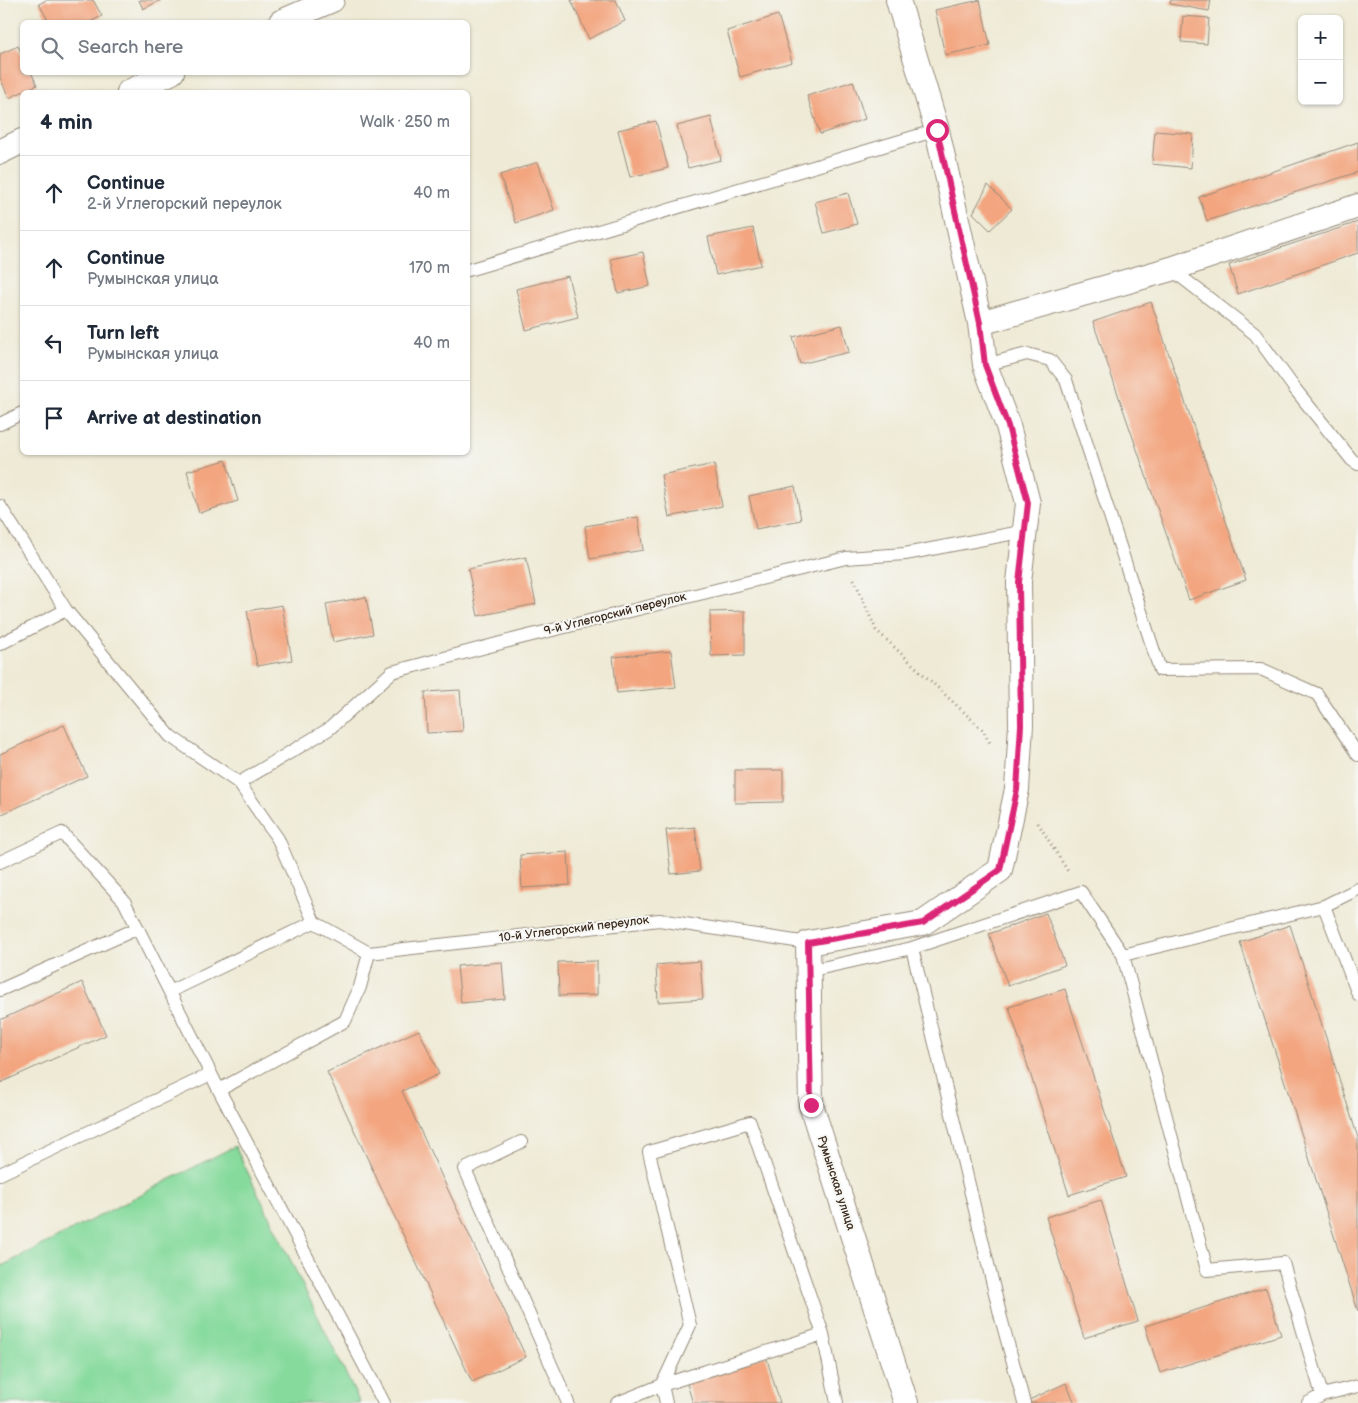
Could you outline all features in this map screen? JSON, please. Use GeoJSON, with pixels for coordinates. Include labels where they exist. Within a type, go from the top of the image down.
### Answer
{"type":"FeatureCollection","features":[{"type":"Feature","properties":{"kind":"street"},"geometry":{"type":"LineString","coordinates":[[286,20],[332,0]]}},
{"type":"Feature","properties":{"kind":"street"},"geometry":{"type":"LineString","coordinates":[[808,943],[923,923],[1000,870],[1017,790],[1021,725],[1019,582],[1028,503],[1008,426],[985,365],[980,323],[937,130],[898,0]]}},
{"type":"Feature","properties":{"kind":"street"},"geometry":{"type":"LineString","coordinates":[[133,90],[166,75]]}},
{"type":"Feature","properties":{"kind":"street"},"geometry":{"type":"LineString","coordinates":[[0,152],[20,142]]}},
{"type":"Feature","properties":{"kind":"street"},"geometry":{"type":"LineString","coordinates":[[980,323],[1171,269],[1358,206]]}},
{"type":"Feature","properties":{"kind":"street","name":"Румынская улица"},"geometry":{"type":"LineString","coordinates":[[808,943],[811,1105],[906,1403]]}},
{"type":"Feature","properties":{"kind":"lane"},"geometry":{"type":"LineString","coordinates":[[470,269],[937,130]]}},
{"type":"Feature","properties":{"kind":"lane"},"geometry":{"type":"LineString","coordinates":[[1171,269],[1255,334],[1295,389],[1352,460],[1358,464]]}},
{"type":"Feature","properties":{"kind":"lane"},"geometry":{"type":"LineString","coordinates":[[985,365],[1027,354],[1050,360],[1066,380],[1160,670],[1261,669],[1317,694],[1358,755]]}},
{"type":"Feature","properties":{"kind":"lane"},"geometry":{"type":"LineString","coordinates":[[0,424],[20,414]]}},
{"type":"Feature","properties":{"kind":"lane"},"geometry":{"type":"LineString","coordinates":[[0,506],[66,610],[170,736],[239,783],[278,839],[314,922],[369,953],[360,987],[346,1021],[219,1090]]}},
{"type":"Feature","properties":{"kind":"lane","name":"9-й Углегорский переулок"},"geometry":{"type":"LineString","coordinates":[[239,783],[329,729],[392,672],[520,638],[846,558],[906,554],[1026,531]]}},
{"type":"Feature","properties":{"kind":"lane"},"geometry":{"type":"LineString","coordinates":[[0,644],[66,610]]}},
{"type":"Feature","properties":{"kind":"lane"},"geometry":{"type":"LineString","coordinates":[[0,862],[62,833],[124,901],[136,929],[171,991],[219,1090],[384,1403]]}},
{"type":"Feature","properties":{"kind":"lane"},"geometry":{"type":"LineString","coordinates":[[1123,955],[1324,906],[1358,889]]}},
{"type":"Feature","properties":{"kind":"lane"},"geometry":{"type":"LineString","coordinates":[[808,970],[912,948],[1082,892],[1123,955],[1206,1270],[1282,1263],[1322,1395]]}},
{"type":"Feature","properties":{"kind":"lane"},"geometry":{"type":"LineString","coordinates":[[1324,906],[1358,994]]}},
{"type":"Feature","properties":{"kind":"lane","name":"10-й Углегорский переулок"},"geometry":{"type":"LineString","coordinates":[[369,953],[659,920],[808,943]]}},
{"type":"Feature","properties":{"kind":"lane"},"geometry":{"type":"LineString","coordinates":[[171,991],[314,922]]}},
{"type":"Feature","properties":{"kind":"lane"},"geometry":{"type":"LineString","coordinates":[[0,990],[136,929]]}},
{"type":"Feature","properties":{"kind":"lane"},"geometry":{"type":"LineString","coordinates":[[912,948],[1001,1318],[1024,1403]]}},
{"type":"Feature","properties":{"kind":"lane"},"geometry":{"type":"LineString","coordinates":[[0,1174],[211,1074]]}},
{"type":"Feature","properties":{"kind":"lane"},"geometry":{"type":"LineString","coordinates":[[666,1403],[662,1384],[690,1325],[649,1152],[750,1122],[823,1334],[837,1403]]}},
{"type":"Feature","properties":{"kind":"lane"},"geometry":{"type":"LineString","coordinates":[[521,1142],[465,1169],[568,1403]]}},
{"type":"Feature","properties":{"kind":"lane"},"geometry":{"type":"LineString","coordinates":[[617,1403],[662,1384],[823,1334]]}},
{"type":"Feature","properties":{"kind":"lane"},"geometry":{"type":"LineString","coordinates":[[1308,1403],[1322,1395],[1358,1386]]}},
{"type":"Feature","properties":{"kind":"path"},"geometry":{"type":"LineString","coordinates":[[846,558],[876,630],[983,730],[993,747]]}},
{"type":"Feature","properties":{"kind":"path"},"geometry":{"type":"LineString","coordinates":[[1017,790],[1082,892]]}},
{"type":"Feature","properties":{"kind":"green space"},"geometry":{"type":"Polygon","coordinates":[[[235,1146],[360,1403],[0,1403],[0,1267],[235,1146]]]}},
{"type":"Feature","properties":{"kind":"building"},"geometry":{"type":"Polygon","coordinates":[[[46,0],[93,0],[102,16],[94,20],[48,20],[39,4],[46,0]]]}},
{"type":"Feature","properties":{"kind":"building"},"geometry":{"type":"Polygon","coordinates":[[[139,0],[161,0],[143,9],[139,0]]]}},
{"type":"Feature","properties":{"kind":"building"},"geometry":{"type":"Polygon","coordinates":[[[571,0],[616,0],[625,21],[589,39],[571,0]]]}},
{"type":"Feature","properties":{"kind":"building"},"geometry":{"type":"Polygon","coordinates":[[[980,0],[990,45],[945,55],[935,10],[980,0]]]}},
{"type":"Feature","properties":{"kind":"building"},"geometry":{"type":"Polygon","coordinates":[[[1171,0],[1211,0],[1209,11],[1170,4],[1171,0]]]}},
{"type":"Feature","properties":{"kind":"building"},"geometry":{"type":"Polygon","coordinates":[[[778,15],[792,62],[740,77],[727,31],[778,15]]]}},
{"type":"Feature","properties":{"kind":"building"},"geometry":{"type":"Polygon","coordinates":[[[1183,16],[1209,18],[1207,44],[1181,42],[1183,16]]]}},
{"type":"Feature","properties":{"kind":"building"},"geometry":{"type":"Polygon","coordinates":[[[18,46],[20,50],[20,75],[32,75],[37,85],[26,90],[20,90],[20,93],[9,98],[0,78],[0,54],[18,46]]]}},
{"type":"Feature","properties":{"kind":"building"},"geometry":{"type":"Polygon","coordinates":[[[853,81],[865,119],[820,134],[807,96],[853,81]]]}},
{"type":"Feature","properties":{"kind":"building"},"geometry":{"type":"Polygon","coordinates":[[[711,117],[721,160],[688,168],[677,126],[711,117]]]}},
{"type":"Feature","properties":{"kind":"building"},"geometry":{"type":"Polygon","coordinates":[[[656,121],[668,168],[630,177],[618,130],[656,121]]]}},
{"type":"Feature","properties":{"kind":"building"},"geometry":{"type":"Polygon","coordinates":[[[1155,131],[1193,134],[1191,168],[1152,164],[1155,131]]]}},
{"type":"Feature","properties":{"kind":"building"},"geometry":{"type":"Polygon","coordinates":[[[1358,142],[1358,172],[1207,221],[1199,197],[1358,142]]]}},
{"type":"Feature","properties":{"kind":"building"},"geometry":{"type":"Polygon","coordinates":[[[538,162],[554,210],[516,223],[500,175],[538,162]]]}},
{"type":"Feature","properties":{"kind":"building"},"geometry":{"type":"Polygon","coordinates":[[[988,185],[1012,209],[990,230],[973,213],[988,185]]]}},
{"type":"Feature","properties":{"kind":"building"},"geometry":{"type":"Polygon","coordinates":[[[848,193],[857,224],[824,233],[815,202],[848,193]]]}},
{"type":"Feature","properties":{"kind":"building"},"geometry":{"type":"Polygon","coordinates":[[[1358,222],[1358,253],[1238,294],[1229,265],[1358,222]]]}},
{"type":"Feature","properties":{"kind":"building"},"geometry":{"type":"Polygon","coordinates":[[[753,228],[761,265],[716,275],[708,237],[753,228]]]}},
{"type":"Feature","properties":{"kind":"building"},"geometry":{"type":"Polygon","coordinates":[[[643,252],[650,286],[618,293],[611,259],[643,252]]]}},
{"type":"Feature","properties":{"kind":"building"},"geometry":{"type":"Polygon","coordinates":[[[568,276],[578,317],[526,330],[516,289],[568,276]]]}},
{"type":"Feature","properties":{"kind":"building"},"geometry":{"type":"Polygon","coordinates":[[[1151,302],[1246,580],[1189,600],[1093,322],[1151,302]]]}},
{"type":"Feature","properties":{"kind":"building"},"geometry":{"type":"Polygon","coordinates":[[[842,325],[849,352],[800,364],[793,337],[842,325]]]}},
{"type":"Feature","properties":{"kind":"building"},"geometry":{"type":"Polygon","coordinates":[[[226,460],[238,501],[199,513],[187,471],[226,460]]]}},
{"type":"Feature","properties":{"kind":"building"},"geometry":{"type":"Polygon","coordinates":[[[714,464],[722,506],[669,517],[661,475],[714,464]]]}},
{"type":"Feature","properties":{"kind":"building"},"geometry":{"type":"Polygon","coordinates":[[[795,486],[801,520],[756,529],[749,496],[795,486]]]}},
{"type":"Feature","properties":{"kind":"building"},"geometry":{"type":"Polygon","coordinates":[[[638,517],[643,550],[590,559],[585,526],[638,517]]]}},
{"type":"Feature","properties":{"kind":"building"},"geometry":{"type":"Polygon","coordinates":[[[526,557],[536,604],[478,616],[468,569],[526,557]]]}},
{"type":"Feature","properties":{"kind":"building"},"geometry":{"type":"Polygon","coordinates":[[[366,597],[373,634],[333,642],[326,604],[366,597]]]}},
{"type":"Feature","properties":{"kind":"building"},"geometry":{"type":"Polygon","coordinates":[[[282,605],[292,660],[257,666],[247,611],[282,605]]]}},
{"type":"Feature","properties":{"kind":"building"},"geometry":{"type":"Polygon","coordinates":[[[745,611],[745,655],[711,656],[710,612],[745,611]]]}},
{"type":"Feature","properties":{"kind":"building"},"geometry":{"type":"Polygon","coordinates":[[[671,651],[676,687],[617,693],[613,657],[671,651]]]}},
{"type":"Feature","properties":{"kind":"building"},"geometry":{"type":"Polygon","coordinates":[[[460,690],[463,731],[427,733],[425,692],[460,690]]]}},
{"type":"Feature","properties":{"kind":"building"},"geometry":{"type":"Polygon","coordinates":[[[64,725],[87,776],[0,815],[0,754],[64,725]]]}},
{"type":"Feature","properties":{"kind":"building"},"geometry":{"type":"Polygon","coordinates":[[[735,770],[783,770],[783,802],[735,803],[735,770]]]}},
{"type":"Feature","properties":{"kind":"building"},"geometry":{"type":"Polygon","coordinates":[[[695,827],[700,871],[671,874],[666,830],[695,827]]]}},
{"type":"Feature","properties":{"kind":"building"},"geometry":{"type":"Polygon","coordinates":[[[568,852],[570,885],[522,888],[520,855],[568,852]]]}},
{"type":"Feature","properties":{"kind":"building"},"geometry":{"type":"Polygon","coordinates":[[[1046,913],[1065,965],[1008,986],[989,934],[1046,913]]]}},
{"type":"Feature","properties":{"kind":"building"},"geometry":{"type":"Polygon","coordinates":[[[1290,925],[1358,1138],[1358,1311],[1240,942],[1290,925]]]}},
{"type":"Feature","properties":{"kind":"building"},"geometry":{"type":"Polygon","coordinates":[[[597,961],[597,995],[559,996],[558,962],[597,961]]]}},
{"type":"Feature","properties":{"kind":"building"},"geometry":{"type":"Polygon","coordinates":[[[700,961],[703,999],[658,1002],[656,965],[700,961]]]}},
{"type":"Feature","properties":{"kind":"building"},"geometry":{"type":"Polygon","coordinates":[[[502,962],[505,999],[461,1003],[457,966],[502,962]]]}},
{"type":"Feature","properties":{"kind":"building"},"geometry":{"type":"Polygon","coordinates":[[[82,982],[106,1035],[0,1083],[0,1020],[82,982]]]}},
{"type":"Feature","properties":{"kind":"building"},"geometry":{"type":"Polygon","coordinates":[[[1065,989],[1126,1177],[1069,1195],[1009,1007],[1065,989]]]}},
{"type":"Feature","properties":{"kind":"building"},"geometry":{"type":"Polygon","coordinates":[[[419,1030],[439,1074],[402,1091],[526,1357],[472,1382],[327,1072],[419,1030]]]}},
{"type":"Feature","properties":{"kind":"building"},"geometry":{"type":"Polygon","coordinates":[[[1101,1200],[1138,1321],[1084,1338],[1046,1217],[1101,1200]]]}},
{"type":"Feature","properties":{"kind":"building"},"geometry":{"type":"Polygon","coordinates":[[[1266,1288],[1281,1335],[1160,1373],[1145,1326],[1266,1288]]]}},
{"type":"Feature","properties":{"kind":"building"},"geometry":{"type":"Polygon","coordinates":[[[766,1356],[780,1403],[693,1403],[686,1381],[766,1356]]]}},
{"type":"Feature","properties":{"kind":"building"},"geometry":{"type":"Polygon","coordinates":[[[1066,1383],[1075,1403],[1027,1403],[1027,1401],[1066,1383]]]}},
{"type":"Feature","properties":{"kind":"route"},"geometry":{"type":"LineString","coordinates":[[811,1105],[808,943],[923,923],[1000,870],[1017,790],[1021,725],[1019,582],[1028,503],[1008,426],[985,365],[980,323],[937,130]]}}]}
